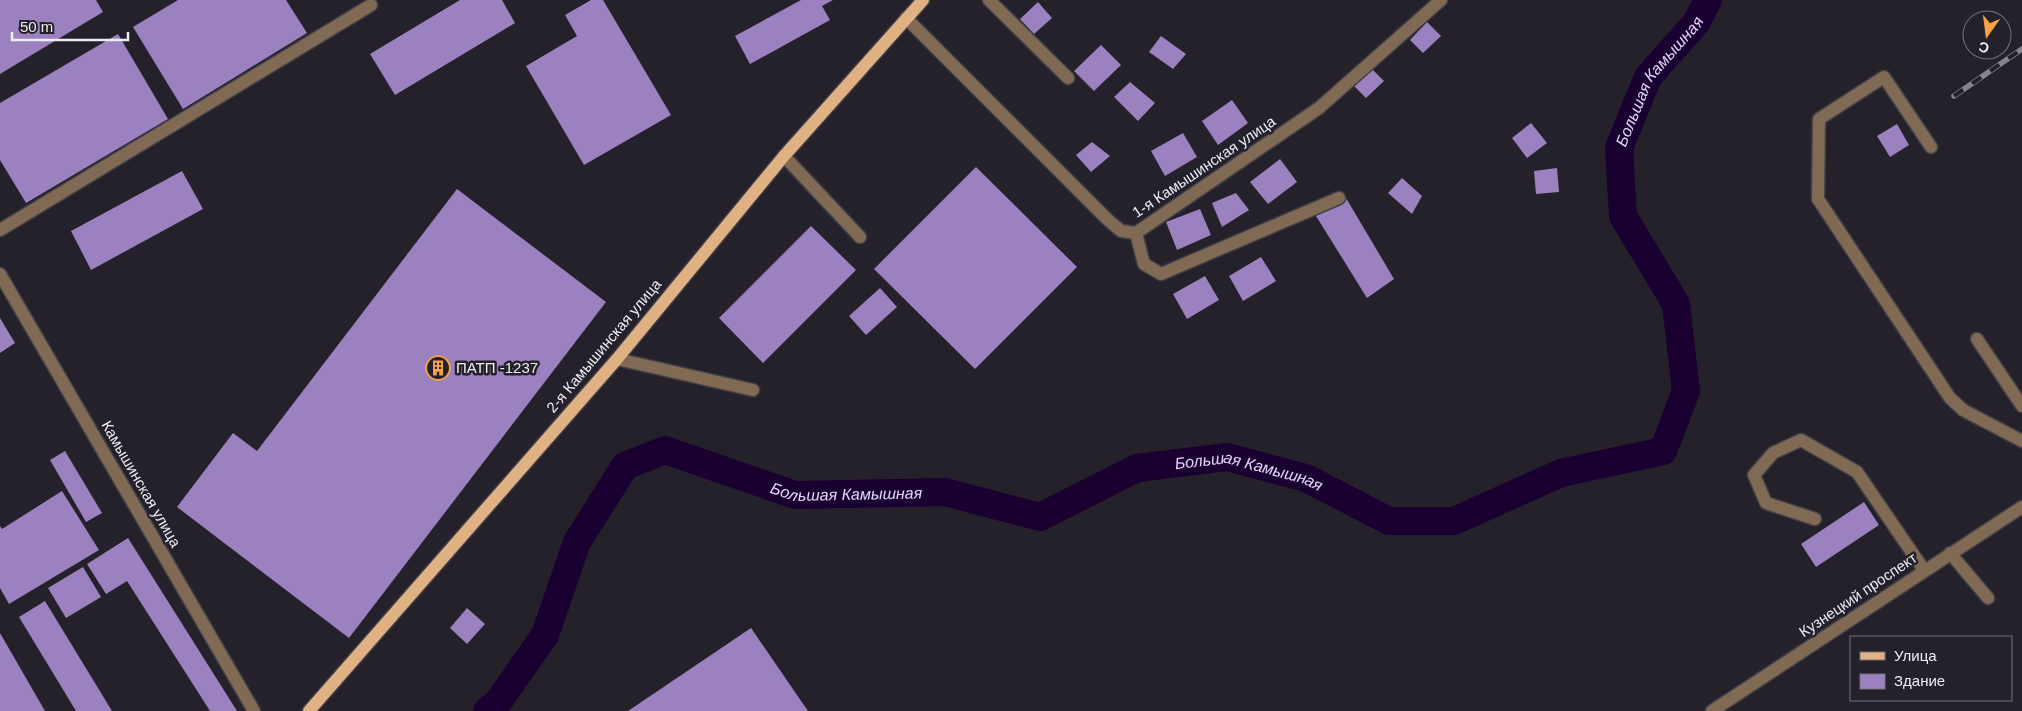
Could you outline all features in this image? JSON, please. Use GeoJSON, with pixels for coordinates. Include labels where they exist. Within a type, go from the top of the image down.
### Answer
{"type":"FeatureCollection","features":[{"type":"Feature","properties":{"kind":"main road","name":"2-я Камышинская улица"},"geometry":{"type":"LineString","coordinates":[[309,711],[617,359],[784,156],[923,0]]}},
{"type":"Feature","properties":{"kind":"street"},"geometry":{"type":"LineString","coordinates":[[989,0],[1068,78]]}},
{"type":"Feature","properties":{"kind":"street","name":"1-я Камышинская улица"},"geometry":{"type":"LineString","coordinates":[[906,18],[1107,219],[1121,231],[1136,232],[1319,108],[1441,0]]}},
{"type":"Feature","properties":{"kind":"street"},"geometry":{"type":"LineString","coordinates":[[0,230],[371,5]]}},
{"type":"Feature","properties":{"kind":"street"},"geometry":{"type":"LineString","coordinates":[[1931,147],[1884,77],[1819,119],[1818,200],[1950,398],[1963,410],[2022,441]]}},
{"type":"Feature","properties":{"kind":"street"},"geometry":{"type":"LineString","coordinates":[[784,156],[860,237]]}},
{"type":"Feature","properties":{"kind":"street"},"geometry":{"type":"LineString","coordinates":[[1136,232],[1144,264],[1161,274],[1340,198]]}},
{"type":"Feature","properties":{"kind":"street","name":"Камышинская улица"},"geometry":{"type":"LineString","coordinates":[[0,274],[254,711]]}},
{"type":"Feature","properties":{"kind":"street"},"geometry":{"type":"LineString","coordinates":[[1977,339],[2022,406]]}},
{"type":"Feature","properties":{"kind":"street"},"geometry":{"type":"LineString","coordinates":[[617,359],[753,390]]}},
{"type":"Feature","properties":{"kind":"street"},"geometry":{"type":"LineString","coordinates":[[1816,518],[1766,503],[1754,475],[1773,453],[1801,440],[1858,472],[1924,570]]}},
{"type":"Feature","properties":{"kind":"street","name":"Кузнецкий проспект"},"geometry":{"type":"LineString","coordinates":[[1712,711],[2022,507]]}},
{"type":"Feature","properties":{"kind":"street"},"geometry":{"type":"LineString","coordinates":[[1950,553],[1988,598]]}},
{"type":"Feature","properties":{"kind":"building"},"geometry":{"type":"Polygon","coordinates":[[[0,0],[96,0],[103,12],[0,74],[0,0]]]}},
{"type":"Feature","properties":{"kind":"building"},"geometry":{"type":"Polygon","coordinates":[[[178,0],[286,0],[307,33],[183,109],[133,27],[178,0]]]}},
{"type":"Feature","properties":{"kind":"building"},"geometry":{"type":"Polygon","coordinates":[[[460,0],[502,0],[515,23],[395,95],[370,54],[460,0]]]}},
{"type":"Feature","properties":{"kind":"building"},"geometry":{"type":"Polygon","coordinates":[[[591,0],[603,0],[671,115],[584,165],[526,66],[577,36],[565,15],[591,0]]]}},
{"type":"Feature","properties":{"kind":"building"},"geometry":{"type":"Polygon","coordinates":[[[801,0],[833,0],[822,6],[830,20],[750,64],[735,36],[801,0]]]}},
{"type":"Feature","properties":{"kind":"building"},"geometry":{"type":"Polygon","coordinates":[[[1038,2],[1052,18],[1034,34],[1020,19],[1038,2]]]}},
{"type":"Feature","properties":{"kind":"building"},"geometry":{"type":"Polygon","coordinates":[[[1427,22],[1441,36],[1423,53],[1410,40],[1427,22]]]}},
{"type":"Feature","properties":{"kind":"building"},"geometry":{"type":"Polygon","coordinates":[[[118,34],[168,119],[26,203],[0,160],[0,103],[118,34]]]}},
{"type":"Feature","properties":{"kind":"building"},"geometry":{"type":"Polygon","coordinates":[[[1161,36],[1186,54],[1173,69],[1149,52],[1161,36]]]}},
{"type":"Feature","properties":{"kind":"building"},"geometry":{"type":"Polygon","coordinates":[[[1101,45],[1121,65],[1094,91],[1074,71],[1101,45]]]}},
{"type":"Feature","properties":{"kind":"building"},"geometry":{"type":"Polygon","coordinates":[[[1370,67],[1384,81],[1366,98],[1353,85],[1370,67]]]}},
{"type":"Feature","properties":{"kind":"building"},"geometry":{"type":"Polygon","coordinates":[[[1130,82],[1155,103],[1138,121],[1114,97],[1130,82]]]}},
{"type":"Feature","properties":{"kind":"building"},"geometry":{"type":"Polygon","coordinates":[[[1232,100],[1248,123],[1218,145],[1202,121],[1232,100]]]}},
{"type":"Feature","properties":{"kind":"building"},"geometry":{"type":"Polygon","coordinates":[[[1531,123],[1547,143],[1527,158],[1512,138],[1531,123]]]}},
{"type":"Feature","properties":{"kind":"building"},"geometry":{"type":"Polygon","coordinates":[[[1897,124],[1909,145],[1890,157],[1877,136],[1897,124]]]}},
{"type":"Feature","properties":{"kind":"building"},"geometry":{"type":"Polygon","coordinates":[[[1183,133],[1197,157],[1165,176],[1151,151],[1183,133]]]}},
{"type":"Feature","properties":{"kind":"building"},"geometry":{"type":"Polygon","coordinates":[[[1092,142],[1110,156],[1091,172],[1076,155],[1092,142]]]}},
{"type":"Feature","properties":{"kind":"building"},"geometry":{"type":"Polygon","coordinates":[[[1280,159],[1297,182],[1268,204],[1250,182],[1280,159]]]}},
{"type":"Feature","properties":{"kind":"building"},"geometry":{"type":"Polygon","coordinates":[[[976,167],[1077,267],[975,369],[874,269],[976,167]]]}},
{"type":"Feature","properties":{"kind":"building"},"geometry":{"type":"Polygon","coordinates":[[[1557,168],[1559,192],[1536,194],[1534,171],[1557,168]]]}},
{"type":"Feature","properties":{"kind":"building"},"geometry":{"type":"Polygon","coordinates":[[[182,171],[203,209],[91,270],[71,231],[182,171]]]}},
{"type":"Feature","properties":{"kind":"building"},"geometry":{"type":"Polygon","coordinates":[[[1402,178],[1422,196],[1412,214],[1388,193],[1402,178]]]}},
{"type":"Feature","properties":{"kind":"building","name":"ПАТП -1237"},"geometry":{"type":"Polygon","coordinates":[[[457,189],[606,302],[349,638],[177,507],[233,433],[257,451],[457,189]]]}},
{"type":"Feature","properties":{"kind":"building"},"geometry":{"type":"Polygon","coordinates":[[[1236,193],[1249,210],[1222,227],[1212,203],[1236,193]]]}},
{"type":"Feature","properties":{"kind":"building"},"geometry":{"type":"Polygon","coordinates":[[[1346,198],[1394,279],[1367,298],[1316,216],[1346,198]]]}},
{"type":"Feature","properties":{"kind":"building"},"geometry":{"type":"Polygon","coordinates":[[[1200,209],[1211,235],[1177,250],[1166,222],[1200,209]]]}},
{"type":"Feature","properties":{"kind":"building"},"geometry":{"type":"Polygon","coordinates":[[[811,226],[856,270],[763,363],[719,318],[811,226]]]}},
{"type":"Feature","properties":{"kind":"building"},"geometry":{"type":"Polygon","coordinates":[[[1261,257],[1276,281],[1243,301],[1229,276],[1261,257]]]}},
{"type":"Feature","properties":{"kind":"building"},"geometry":{"type":"Polygon","coordinates":[[[1205,276],[1219,300],[1187,319],[1173,294],[1205,276]]]}},
{"type":"Feature","properties":{"kind":"building"},"geometry":{"type":"Polygon","coordinates":[[[880,288],[897,307],[866,335],[849,316],[880,288]]]}},
{"type":"Feature","properties":{"kind":"building"},"geometry":{"type":"Polygon","coordinates":[[[0,318],[15,343],[0,353],[0,318]]]}},
{"type":"Feature","properties":{"kind":"building"},"geometry":{"type":"Polygon","coordinates":[[[65,451],[102,513],[86,522],[50,460],[65,451]]]}},
{"type":"Feature","properties":{"kind":"building"},"geometry":{"type":"Polygon","coordinates":[[[62,491],[99,550],[9,604],[0,588],[0,526],[2,529],[62,491]]]}},
{"type":"Feature","properties":{"kind":"building"},"geometry":{"type":"Polygon","coordinates":[[[1864,502],[1879,525],[1816,567],[1801,544],[1864,502]]]}},
{"type":"Feature","properties":{"kind":"building"},"geometry":{"type":"Polygon","coordinates":[[[128,538],[237,711],[210,711],[127,581],[106,594],[87,564],[128,538]]]}},
{"type":"Feature","properties":{"kind":"building"},"geometry":{"type":"Polygon","coordinates":[[[83,567],[101,597],[66,618],[48,588],[83,567]]]}},
{"type":"Feature","properties":{"kind":"building"},"geometry":{"type":"Polygon","coordinates":[[[45,601],[112,711],[76,711],[19,617],[45,601]]]}},
{"type":"Feature","properties":{"kind":"building"},"geometry":{"type":"Polygon","coordinates":[[[467,608],[485,624],[467,644],[450,628],[467,608]]]}},
{"type":"Feature","properties":{"kind":"building"},"geometry":{"type":"Polygon","coordinates":[[[751,628],[808,711],[628,711],[751,628]]]}},
{"type":"Feature","properties":{"kind":"building"},"geometry":{"type":"Polygon","coordinates":[[[0,633],[45,711],[0,711],[0,633]]]}},
{"type":"Feature","properties":{"kind":"waterway","name":"Большая Камышная"},"geometry":{"type":"LineString","coordinates":[[487,711],[498,702],[545,635],[577,542],[625,466],[665,450],[795,495],[945,492],[1040,517],[1137,468],[1227,457],[1306,478],[1389,521],[1454,521],[1561,473],[1663,451],[1686,391],[1676,304],[1623,216],[1619,148],[1648,77],[1696,23],[1708,0]]}},
{"type":"Feature","properties":{"kind":"railway"},"geometry":{"type":"LineString","coordinates":[[1954,96],[2022,49]]}},
{"type":"Feature","properties":{"kind":"place","name":"ПАТП -1237"},"geometry":{"type":"Point","coordinates":[438,368]}}]}
